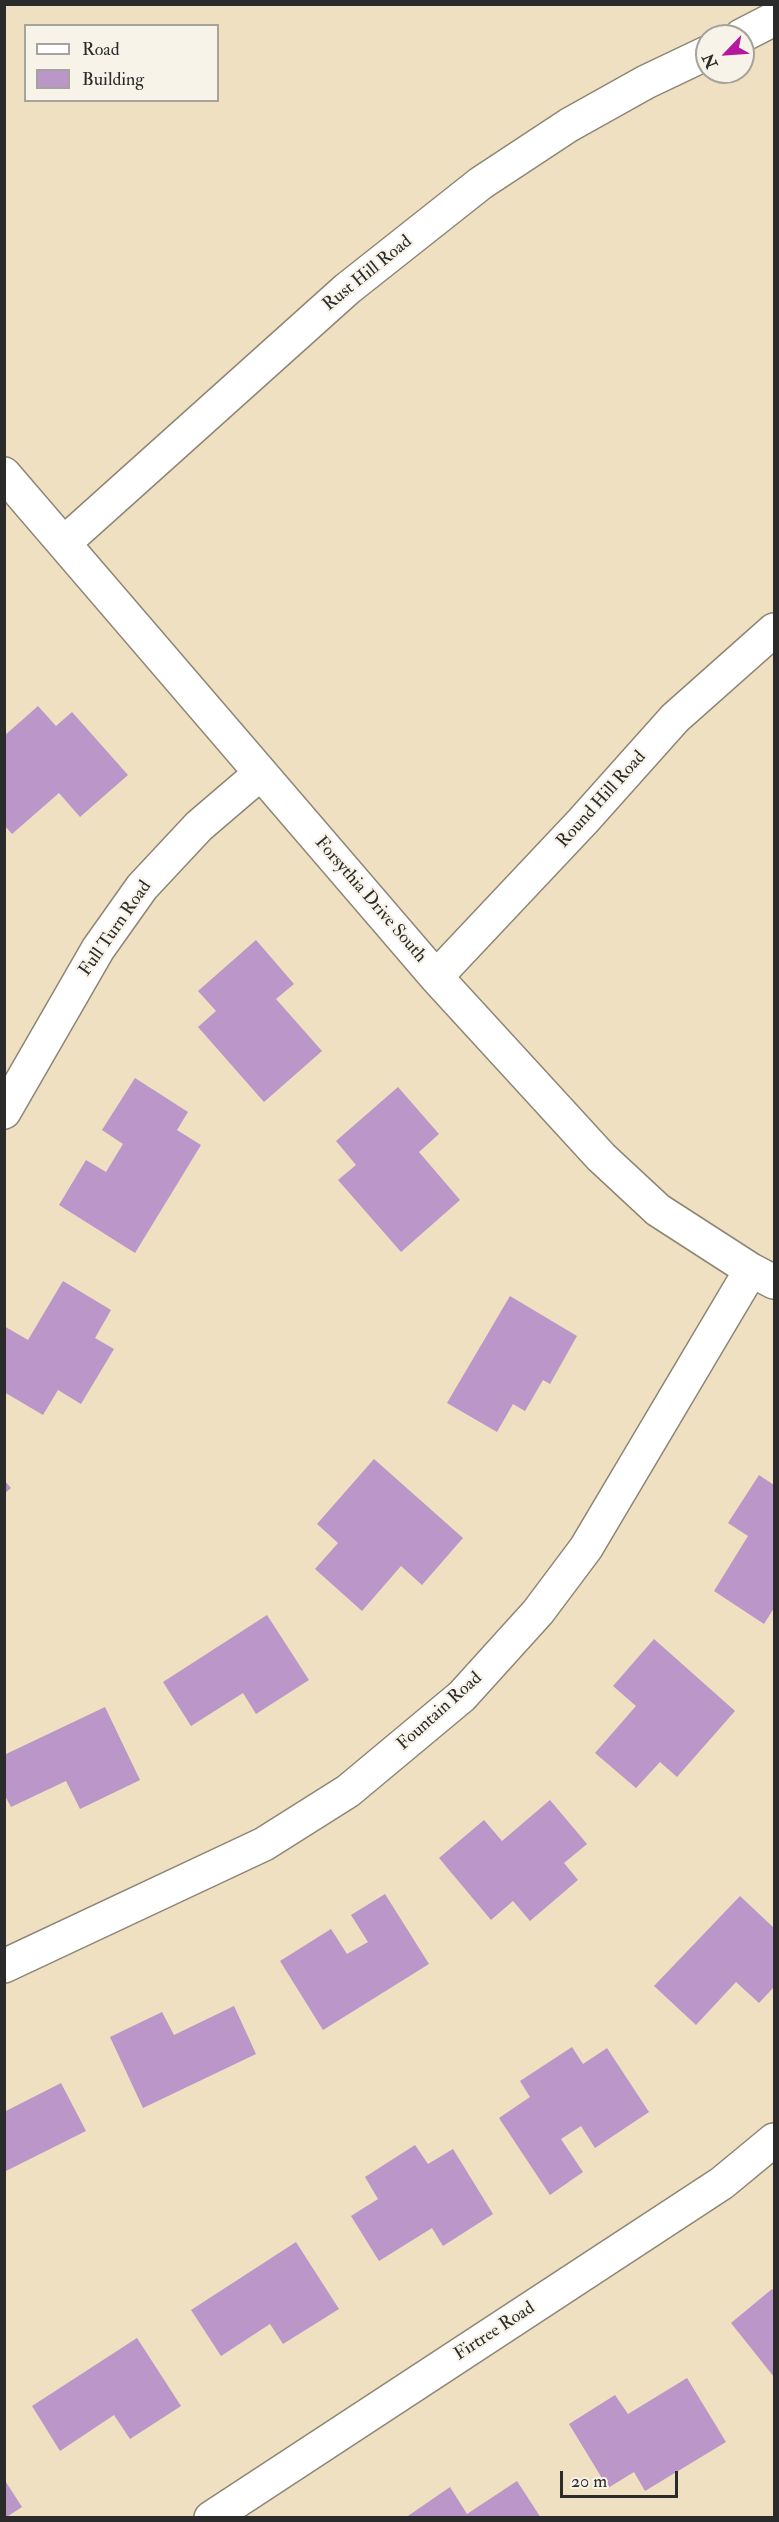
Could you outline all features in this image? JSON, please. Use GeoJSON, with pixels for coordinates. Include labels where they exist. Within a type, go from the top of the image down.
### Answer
{"type":"FeatureCollection","features":[{"type":"Feature","properties":{"kind":"street"},"geometry":{"type":"LineString","coordinates":[[755,29],[774,19]]}},
{"type":"Feature","properties":{"kind":"street","name":"Rust Hill Road"},"geometry":{"type":"LineString","coordinates":[[64,543],[347,289],[481,183],[569,125],[695,58]]}},
{"type":"Feature","properties":{"kind":"street","name":"Forsythia Drive South"},"geometry":{"type":"LineString","coordinates":[[4,474],[436,977],[601,1157],[658,1210],[763,1276]]}},
{"type":"Feature","properties":{"kind":"street","name":"Round Hill Road"},"geometry":{"type":"LineString","coordinates":[[436,977],[583,821],[675,718],[774,630]]}},
{"type":"Feature","properties":{"kind":"street","name":"Full Turn Road"},"geometry":{"type":"LineString","coordinates":[[4,1112],[98,949],[142,886],[199,826],[261,773]]}},
{"type":"Feature","properties":{"kind":"street","name":"Fountain Road"},"geometry":{"type":"LineString","coordinates":[[4,1966],[264,1844],[348,1791],[462,1696],[538,1612],[586,1548],[763,1276]]}},
{"type":"Feature","properties":{"kind":"street","name":"Firtree Road"},"geometry":{"type":"LineString","coordinates":[[210,2517],[722,2183],[774,2140]]}},
{"type":"Feature","properties":{"kind":"building"},"geometry":{"type":"Polygon","coordinates":[[[38,706],[56,726],[72,712],[128,775],[80,817],[59,793],[12,834],[4,825],[4,736],[38,706]]]}},
{"type":"Feature","properties":{"kind":"building"},"geometry":{"type":"Polygon","coordinates":[[[256,940],[294,984],[276,999],[322,1051],[264,1102],[198,1027],[216,1011],[198,991],[256,940]]]}},
{"type":"Feature","properties":{"kind":"building"},"geometry":{"type":"Polygon","coordinates":[[[135,1078],[188,1112],[177,1130],[201,1145],[135,1253],[59,1205],[86,1160],[106,1172],[123,1144],[102,1130],[135,1078]]]}},
{"type":"Feature","properties":{"kind":"building"},"geometry":{"type":"Polygon","coordinates":[[[398,1087],[439,1134],[419,1152],[460,1200],[401,1252],[338,1180],[356,1165],[336,1141],[398,1087]]]}},
{"type":"Feature","properties":{"kind":"building"},"geometry":{"type":"Polygon","coordinates":[[[63,1281],[111,1310],[95,1338],[114,1349],[81,1404],[58,1390],[43,1415],[4,1392],[4,1326],[28,1340],[63,1281]]]}},
{"type":"Feature","properties":{"kind":"building"},"geometry":{"type":"Polygon","coordinates":[[[510,1296],[577,1336],[550,1384],[543,1380],[525,1411],[513,1404],[497,1432],[447,1403],[510,1296]]]}},
{"type":"Feature","properties":{"kind":"building"},"geometry":{"type":"Polygon","coordinates":[[[374,1459],[463,1538],[422,1585],[401,1566],[362,1611],[315,1569],[338,1543],[317,1524],[374,1459]]]}},
{"type":"Feature","properties":{"kind":"building"},"geometry":{"type":"Polygon","coordinates":[[[759,1475],[774,1485],[774,1608],[764,1624],[714,1591],[748,1536],[728,1523],[759,1475]]]}},
{"type":"Feature","properties":{"kind":"building"},"geometry":{"type":"Polygon","coordinates":[[[4,1480],[11,1488],[4,1494],[4,1480]]]}},
{"type":"Feature","properties":{"kind":"building"},"geometry":{"type":"Polygon","coordinates":[[[267,1615],[309,1680],[256,1714],[243,1693],[191,1726],[163,1682],[267,1615]]]}},
{"type":"Feature","properties":{"kind":"building"},"geometry":{"type":"Polygon","coordinates":[[[654,1639],[735,1711],[677,1777],[660,1762],[636,1788],[595,1753],[636,1706],[613,1686],[654,1639]]]}},
{"type":"Feature","properties":{"kind":"building"},"geometry":{"type":"Polygon","coordinates":[[[105,1707],[140,1780],[80,1809],[66,1781],[11,1807],[4,1794],[4,1755],[105,1707]]]}},
{"type":"Feature","properties":{"kind":"building"},"geometry":{"type":"Polygon","coordinates":[[[550,1800],[587,1844],[564,1863],[578,1880],[530,1921],[513,1901],[491,1920],[439,1858],[484,1820],[502,1841],[550,1800]]]}},
{"type":"Feature","properties":{"kind":"building"},"geometry":{"type":"Polygon","coordinates":[[[385,1894],[429,1964],[323,2030],[280,1961],[331,1929],[347,1954],[368,1942],[351,1915],[385,1894]]]}},
{"type":"Feature","properties":{"kind":"building"},"geometry":{"type":"Polygon","coordinates":[[[740,1896],[774,1928],[774,1987],[759,2003],[736,1982],[696,2025],[654,1986],[740,1896]]]}},
{"type":"Feature","properties":{"kind":"building"},"geometry":{"type":"Polygon","coordinates":[[[234,2006],[256,2054],[143,2108],[110,2037],[162,2012],[174,2035],[234,2006]]]}},
{"type":"Feature","properties":{"kind":"building"},"geometry":{"type":"Polygon","coordinates":[[[572,2047],[583,2064],[607,2048],[649,2112],[595,2148],[581,2126],[561,2139],[583,2172],[550,2195],[499,2118],[530,2097],[520,2081],[572,2047]]]}},
{"type":"Feature","properties":{"kind":"building"},"geometry":{"type":"Polygon","coordinates":[[[61,2083],[86,2131],[4,2172],[4,2112],[61,2083]]]}},
{"type":"Feature","properties":{"kind":"building"},"geometry":{"type":"Polygon","coordinates":[[[415,2145],[428,2164],[453,2149],[493,2214],[443,2246],[432,2228],[379,2261],[351,2216],[378,2199],[365,2177],[415,2145]]]}},
{"type":"Feature","properties":{"kind":"building"},"geometry":{"type":"Polygon","coordinates":[[[296,2242],[339,2309],[283,2344],[270,2324],[221,2356],[191,2310],[296,2242]]]}},
{"type":"Feature","properties":{"kind":"building"},"geometry":{"type":"Polygon","coordinates":[[[772,2289],[774,2292],[774,2377],[731,2323],[772,2289]]]}},
{"type":"Feature","properties":{"kind":"building"},"geometry":{"type":"Polygon","coordinates":[[[137,2338],[181,2406],[130,2439],[114,2415],[60,2451],[32,2406],[137,2338]]]}},
{"type":"Feature","properties":{"kind":"building"},"geometry":{"type":"Polygon","coordinates":[[[687,2378],[726,2442],[645,2491],[634,2472],[608,2488],[569,2424],[615,2395],[628,2414],[687,2378]]]}},
{"type":"Feature","properties":{"kind":"building"},"geometry":{"type":"Polygon","coordinates":[[[4,2479],[22,2507],[5,2518],[4,2518],[4,2479]]]}},
{"type":"Feature","properties":{"kind":"building"},"geometry":{"type":"Polygon","coordinates":[[[517,2481],[541,2518],[405,2518],[450,2487],[467,2514],[517,2481]]]}}]}
